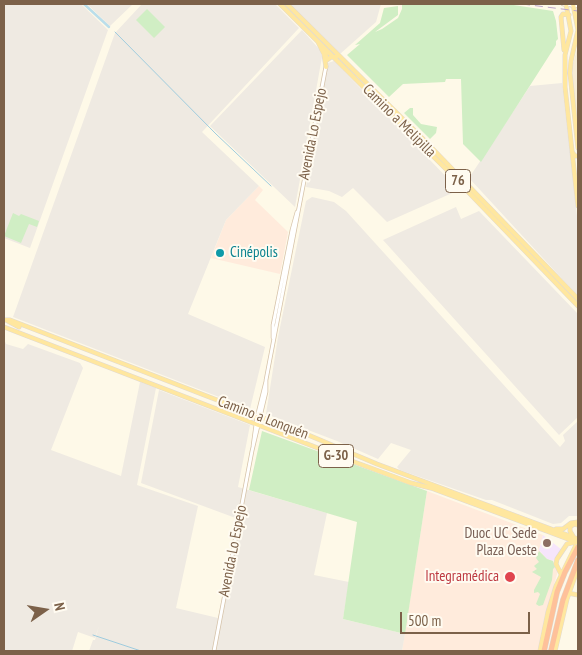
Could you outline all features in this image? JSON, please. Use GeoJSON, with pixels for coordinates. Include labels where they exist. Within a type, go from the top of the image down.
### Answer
{"type":"FeatureCollection","features":[{"type":"Feature","properties":{"kind":"highway"},"geometry":{"type":"LineString","coordinates":[[542,651],[559,587],[577,541]]}},
{"type":"Feature","properties":{"kind":"highway"},"geometry":{"type":"LineString","coordinates":[[553,651],[564,594],[578,560]]}},
{"type":"Feature","properties":{"kind":"highway"},"geometry":{"type":"LineString","coordinates":[[553,651],[562,619]]}},
{"type":"Feature","properties":{"kind":"main road","name":"Camino a Melipilla"},"geometry":{"type":"LineString","coordinates":[[280,4],[402,120],[578,299]]}},
{"type":"Feature","properties":{"kind":"main road","name":"Camino a Melipilla"},"geometry":{"type":"LineString","coordinates":[[287,4],[344,60],[353,72]]}},
{"type":"Feature","properties":{"kind":"main road"},"geometry":{"type":"LineString","coordinates":[[565,55],[571,26],[565,4],[575,5],[577,16],[578,32],[570,68],[578,148]]}},
{"type":"Feature","properties":{"kind":"main road"},"geometry":{"type":"LineString","coordinates":[[577,16],[563,14],[561,17],[565,55],[565,87],[578,206]]}},
{"type":"Feature","properties":{"kind":"main road"},"geometry":{"type":"LineString","coordinates":[[315,31],[323,45],[327,64]]}},
{"type":"Feature","properties":{"kind":"main road"},"geometry":{"type":"LineString","coordinates":[[316,38],[327,64]]}},
{"type":"Feature","properties":{"kind":"main road"},"geometry":{"type":"LineString","coordinates":[[563,38],[570,38]]}},
{"type":"Feature","properties":{"kind":"main road"},"geometry":{"type":"LineString","coordinates":[[327,64],[336,57],[344,60]]}},
{"type":"Feature","properties":{"kind":"main road","name":"Avenida Lo Espejo"},"geometry":{"type":"LineString","coordinates":[[214,651],[257,426],[266,392],[266,380],[273,345],[273,328],[300,207],[327,64]]}},
{"type":"Feature","properties":{"kind":"main road"},"geometry":{"type":"LineString","coordinates":[[572,150],[578,144]]}},
{"type":"Feature","properties":{"kind":"main road"},"geometry":{"type":"LineString","coordinates":[[572,150],[575,156],[578,156]]}},
{"type":"Feature","properties":{"kind":"main road","name":"Camino a Melipilla"},"geometry":{"type":"LineString","coordinates":[[452,171],[578,306]]}},
{"type":"Feature","properties":{"kind":"main road","name":"Camino a Lonquén"},"geometry":{"type":"LineString","coordinates":[[5,320],[226,403],[241,412],[324,440],[343,451],[552,529],[577,541]]}},
{"type":"Feature","properties":{"kind":"main road"},"geometry":{"type":"LineString","coordinates":[[18,333],[21,326]]}},
{"type":"Feature","properties":{"kind":"main road","name":"Camino a Lonquén"},"geometry":{"type":"LineString","coordinates":[[4,327],[257,426],[577,541]]}},
{"type":"Feature","properties":{"kind":"main road"},"geometry":{"type":"LineString","coordinates":[[222,412],[220,406],[226,403]]}},
{"type":"Feature","properties":{"kind":"main road"},"geometry":{"type":"LineString","coordinates":[[291,438],[297,435],[294,429]]}},
{"type":"Feature","properties":{"kind":"main road"},"geometry":{"type":"LineString","coordinates":[[430,484],[448,488]]}},
{"type":"Feature","properties":{"kind":"main road"},"geometry":{"type":"LineString","coordinates":[[512,509],[514,515]]}},
{"type":"Feature","properties":{"kind":"main road"},"geometry":{"type":"LineString","coordinates":[[552,529],[563,529],[571,522],[578,523]]}},
{"type":"Feature","properties":{"kind":"main road"},"geometry":{"type":"LineString","coordinates":[[520,523],[536,527]]}},
{"type":"Feature","properties":{"kind":"main road"},"geometry":{"type":"LineString","coordinates":[[577,541],[570,532],[570,528],[573,524],[578,523]]}},
{"type":"Feature","properties":{"kind":"main road"},"geometry":{"type":"LineString","coordinates":[[562,536],[565,546]]}},
{"type":"Feature","properties":{"kind":"main road"},"geometry":{"type":"LineString","coordinates":[[560,574],[557,559],[565,546],[577,541]]}},
{"type":"Feature","properties":{"kind":"main road"},"geometry":{"type":"LineString","coordinates":[[542,651],[550,605],[560,574],[577,541]]}},
{"type":"Feature","properties":{"kind":"main road"},"geometry":{"type":"LineString","coordinates":[[557,566],[565,565]]}},
{"type":"Feature","properties":{"kind":"main road"},"geometry":{"type":"LineString","coordinates":[[562,619],[568,593],[578,568]]}},
{"type":"Feature","properties":{"kind":"main road"},"geometry":{"type":"LineString","coordinates":[[568,593],[578,595]]}},
{"type":"Feature","properties":{"kind":"shaded area"},"geometry":{"type":"Polygon","coordinates":[[[4,4],[81,4],[108,30],[30,248],[4,238],[4,4]]]}},
{"type":"Feature","properties":{"kind":"shaded area"},"geometry":{"type":"Polygon","coordinates":[[[87,4],[133,4],[110,26],[87,4]]]}},
{"type":"Feature","properties":{"kind":"shaded area"},"geometry":{"type":"Polygon","coordinates":[[[142,4],[275,4],[299,28],[202,132],[259,186],[226,220],[188,314],[265,347],[250,409],[13,317],[115,33],[142,4]]]}},
{"type":"Feature","properties":{"kind":"shaded area"},"geometry":{"type":"Polygon","coordinates":[[[289,4],[381,4],[376,22],[340,54],[289,4]]]}},
{"type":"Feature","properties":{"kind":"shaded area"},"geometry":{"type":"Polygon","coordinates":[[[302,30],[321,51],[322,57],[295,207],[210,126],[302,30]]]}},
{"type":"Feature","properties":{"kind":"shaded area"},"geometry":{"type":"Polygon","coordinates":[[[578,46],[578,132],[572,67],[578,46]]]}},
{"type":"Feature","properties":{"kind":"shaded area"},"geometry":{"type":"Polygon","coordinates":[[[334,61],[459,190],[387,222],[353,188],[342,197],[329,191],[306,187],[328,63],[334,61]]]}},
{"type":"Feature","properties":{"kind":"shaded area"},"geometry":{"type":"Polygon","coordinates":[[[562,83],[577,216],[578,296],[469,178],[530,86],[562,83]]]}},
{"type":"Feature","properties":{"kind":"shaded area"},"geometry":{"type":"Polygon","coordinates":[[[259,186],[263,190],[255,200],[288,232],[280,274],[211,258],[226,220],[259,186]]]}},
{"type":"Feature","properties":{"kind":"shaded area"},"geometry":{"type":"Polygon","coordinates":[[[312,197],[334,202],[346,211],[560,447],[565,441],[563,435],[578,421],[578,516],[569,516],[561,523],[553,524],[492,500],[486,500],[400,470],[397,467],[411,450],[391,443],[378,459],[266,414],[278,337],[306,201],[312,197]]]}},
{"type":"Feature","properties":{"kind":"shaded area"},"geometry":{"type":"Polygon","coordinates":[[[456,207],[461,219],[479,211],[578,314],[578,417],[559,435],[383,240],[456,207]]]}},
{"type":"Feature","properties":{"kind":"shaded area"},"geometry":{"type":"Polygon","coordinates":[[[4,339],[6,344],[23,349],[28,344],[80,363],[83,368],[51,450],[121,476],[140,382],[156,388],[137,485],[198,506],[176,608],[218,618],[241,520],[141,483],[159,390],[250,425],[238,487],[327,513],[314,575],[349,582],[343,619],[405,634],[402,651],[89,651],[93,640],[95,640],[99,626],[95,638],[78,632],[72,651],[4,651],[4,339]]]}},
{"type":"Feature","properties":{"kind":"shaded area"},"geometry":{"type":"Polygon","coordinates":[[[427,491],[543,535],[539,550],[547,559],[553,561],[558,571],[545,615],[538,651],[402,651],[427,491]]]}},
{"type":"Feature","properties":{"kind":"shaded area","name":"Duoc UC Sede Plaza Oeste"},"geometry":{"type":"Polygon","coordinates":[[[543,535],[562,550],[553,561],[547,559],[539,550],[543,535]]]}},
{"type":"Feature","properties":{"kind":"green space"},"geometry":{"type":"Polygon","coordinates":[[[402,4],[507,4],[553,11],[558,39],[556,45],[481,162],[463,144],[461,79],[446,79],[445,82],[403,84],[389,97],[347,55],[360,44],[355,45],[380,23],[384,8],[398,6],[398,15],[375,32],[398,18],[402,4]]]}},
{"type":"Feature","properties":{"kind":"green space"},"geometry":{"type":"Polygon","coordinates":[[[147,9],[165,27],[154,38],[136,20],[147,9]]]}},
{"type":"Feature","properties":{"kind":"green space"},"geometry":{"type":"Polygon","coordinates":[[[413,108],[413,115],[421,124],[437,127],[436,133],[430,139],[404,113],[413,108]]]}},
{"type":"Feature","properties":{"kind":"green space"},"geometry":{"type":"Polygon","coordinates":[[[13,213],[39,221],[37,227],[29,224],[21,243],[4,236],[13,213]]]}},
{"type":"Feature","properties":{"kind":"green space"},"geometry":{"type":"Polygon","coordinates":[[[262,431],[427,491],[405,634],[343,619],[357,522],[249,490],[262,431]]]}},
{"type":"Feature","properties":{"kind":"green space"},"geometry":{"type":"Polygon","coordinates":[[[539,551],[547,559],[553,561],[555,567],[543,605],[539,606],[536,604],[540,594],[538,592],[534,593],[534,590],[541,577],[532,572],[537,569],[534,566],[539,562],[536,558],[539,551]]]}},
{"type":"Feature","properties":{"kind":"waterway"},"geometry":{"type":"LineString","coordinates":[[84,4],[109,27]]}},
{"type":"Feature","properties":{"kind":"waterway"},"geometry":{"type":"LineString","coordinates":[[115,32],[216,134],[271,186]]}},
{"type":"Feature","properties":{"kind":"waterway"},"geometry":{"type":"LineString","coordinates":[[93,635],[141,651]]}},
{"type":"Feature","properties":{"kind":"railway"},"geometry":{"type":"LineString","coordinates":[[522,4],[578,11]]}},
{"type":"Feature","properties":{"kind":"place","name":"Cinépolis"},"geometry":{"type":"Point","coordinates":[220,253]}},
{"type":"Feature","properties":{"kind":"place","name":"Duoc UC Sede Plaza Oeste"},"geometry":{"type":"Point","coordinates":[547,543]}},
{"type":"Feature","properties":{"kind":"place","name":"Integramédica"},"geometry":{"type":"Point","coordinates":[510,577]}}]}
